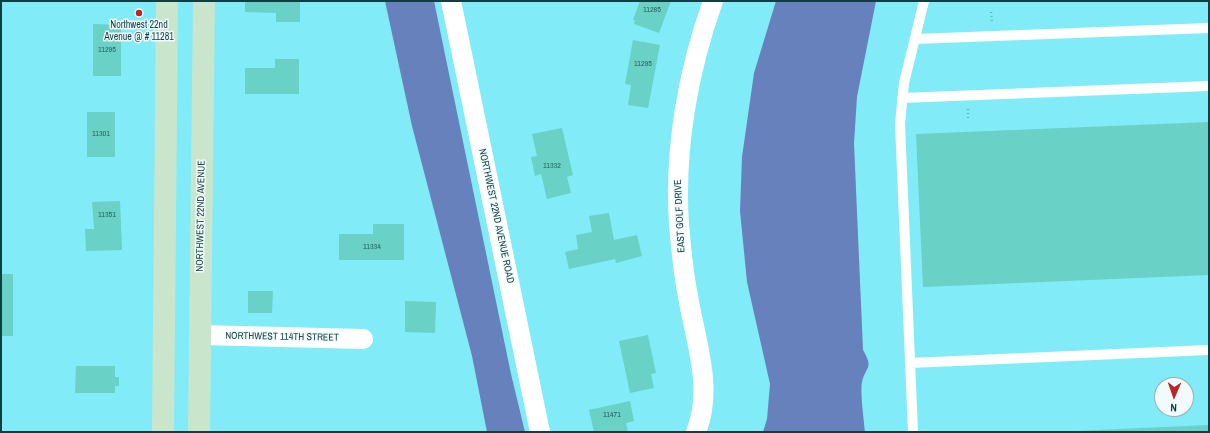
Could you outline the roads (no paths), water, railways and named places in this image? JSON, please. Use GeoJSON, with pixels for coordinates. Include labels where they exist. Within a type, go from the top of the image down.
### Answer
{"type":"FeatureCollection","features":[{"type":"Feature","properties":{"kind":"main road"},"geometry":{"type":"LineString","coordinates":[[163,432],[167,1]]}},
{"type":"Feature","properties":{"kind":"main road","name":"NORTHWEST 22ND AVENUE"},"geometry":{"type":"LineString","coordinates":[[199,432],[204,1]]}},
{"type":"Feature","properties":{"kind":"street","name":"NORTHWEST 22ND AVENUE ROAD"},"geometry":{"type":"LineString","coordinates":[[451,1],[540,432]]}},
{"type":"Feature","properties":{"kind":"street","name":"EAST GOLF DRIVE"},"geometry":{"type":"LineString","coordinates":[[696,432],[703,406],[703,383],[683,269],[679,223],[678,176],[692,74],[713,1]]}},
{"type":"Feature","properties":{"kind":"street","name":"NORTHWEST 114TH STREET"},"geometry":{"type":"LineString","coordinates":[[200,335],[363,339]]}},
{"type":"Feature","properties":{"kind":"lane"},"geometry":{"type":"LineString","coordinates":[[913,432],[900,139],[902,98],[924,1]]}},
{"type":"Feature","properties":{"kind":"lane"},"geometry":{"type":"LineString","coordinates":[[915,39],[1209,28]]}},
{"type":"Feature","properties":{"kind":"lane"},"geometry":{"type":"LineString","coordinates":[[902,98],[1209,86]]}},
{"type":"Feature","properties":{"kind":"lane"},"geometry":{"type":"LineString","coordinates":[[910,363],[1209,350]]}},
{"type":"Feature","properties":{"kind":"water"},"geometry":{"type":"Polygon","coordinates":[[[385,1],[434,1],[511,374],[525,432],[487,432],[472,356],[412,126],[385,1]]]}},
{"type":"Feature","properties":{"kind":"water"},"geometry":{"type":"Polygon","coordinates":[[[776,1],[876,1],[857,97],[854,143],[863,350],[869,364],[862,382],[865,432],[763,432],[767,419],[770,384],[747,282],[740,211],[742,157],[754,73],[776,1]]]}},
{"type":"Feature","properties":{"kind":"place","name":"Northwest 22nd Avenue @ # 11281"},"geometry":{"type":"Point","coordinates":[139,13]}}]}
